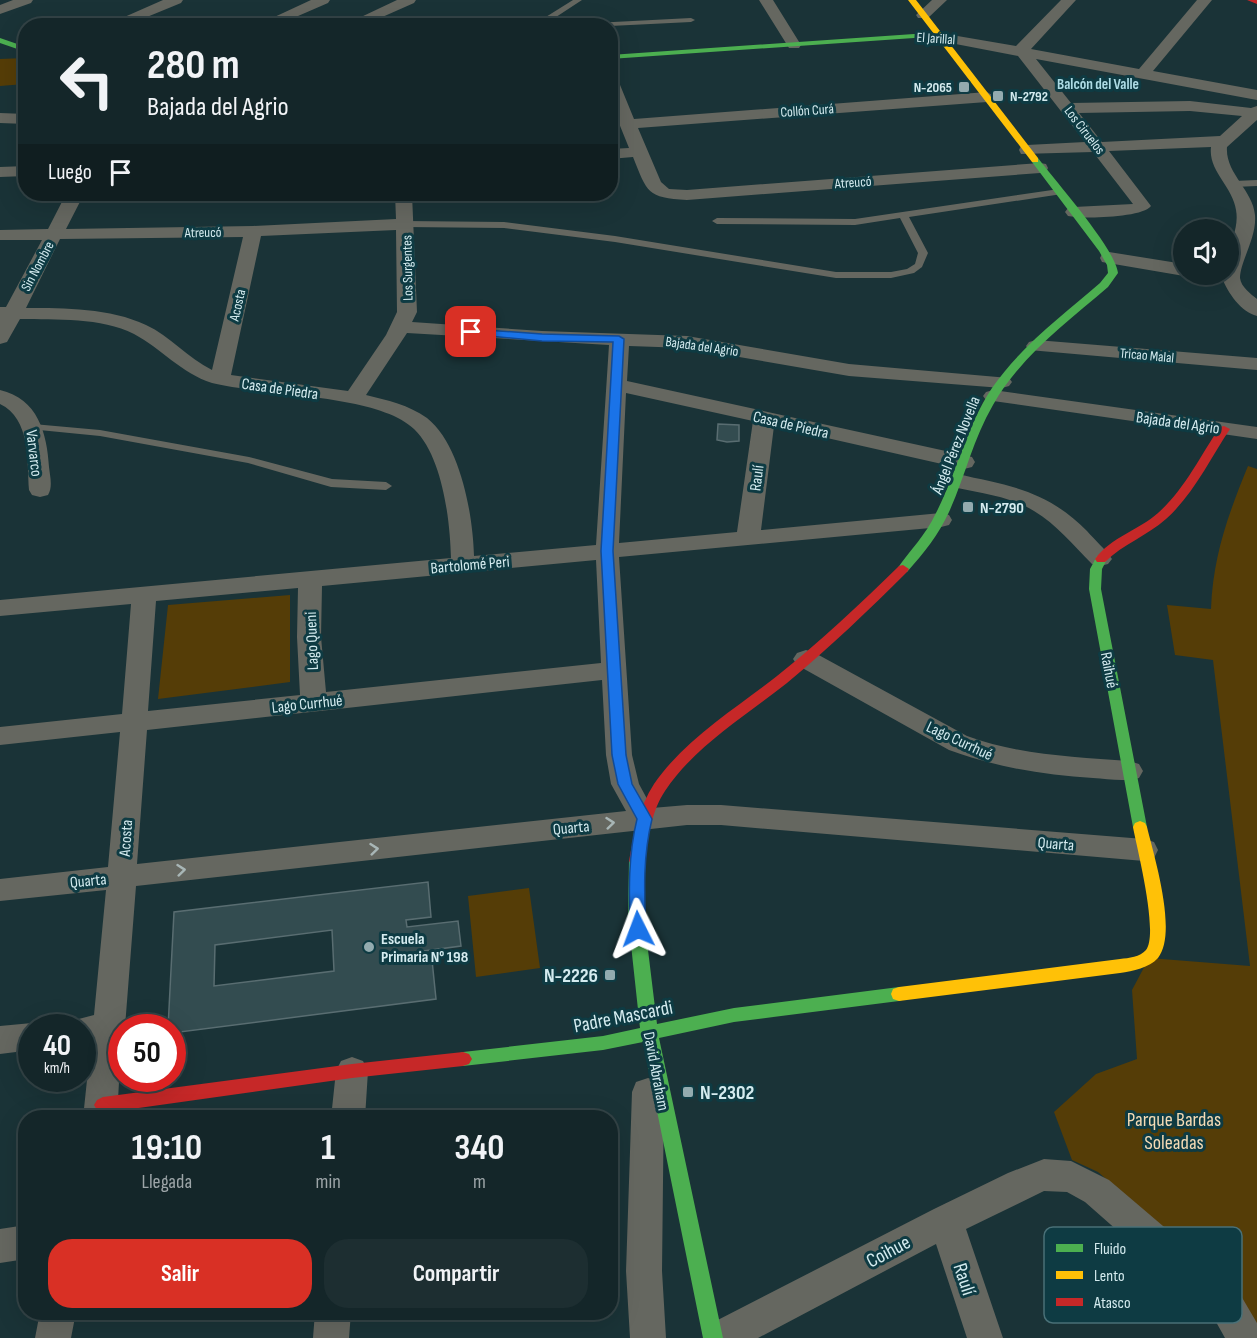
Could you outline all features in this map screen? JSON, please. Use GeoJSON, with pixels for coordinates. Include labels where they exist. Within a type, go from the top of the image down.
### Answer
{"type":"FeatureCollection","features":[{"type":"Feature","properties":{"kind":"main road"},"geometry":{"type":"LineString","coordinates":[[912,0],[1109,258]]}},
{"type":"Feature","properties":{"kind":"main road"},"geometry":{"type":"LineString","coordinates":[[1251,0],[1257,2]]}},
{"type":"Feature","properties":{"kind":"main road","name":"El Jarillal"},"geometry":{"type":"LineString","coordinates":[[618,56],[940,37]]}},
{"type":"Feature","properties":{"kind":"main road"},"geometry":{"type":"LineString","coordinates":[[0,40],[18,47]]}},
{"type":"Feature","properties":{"kind":"main road","name":"Ángel Pérez Novella"},"geometry":{"type":"LineString","coordinates":[[644,819],[657,790],[685,759],[806,658],[921,552],[933,537],[941,520],[980,419],[997,389],[1036,346],[1110,279],[1113,273],[1109,258]]}},
{"type":"Feature","properties":{"kind":"main road"},"geometry":{"type":"LineString","coordinates":[[1100,559],[1123,540],[1161,517],[1224,429]]}},
{"type":"Feature","properties":{"kind":"main road","name":"Raihué"},"geometry":{"type":"LineString","coordinates":[[1100,559],[1095,573],[1095,589],[1159,928],[1156,949],[1149,958]]}},
{"type":"Feature","properties":{"kind":"main road","name":"David Abraham"},"geometry":{"type":"LineString","coordinates":[[644,819],[639,841],[636,882],[649,1034],[713,1338]]}},
{"type":"Feature","properties":{"kind":"main road","name":"Padre Mascardi"},"geometry":{"type":"LineString","coordinates":[[108,1110],[352,1071],[603,1043],[734,1015],[1120,966],[1149,958]]}},
{"type":"Feature","properties":{"kind":"street"},"geometry":{"type":"LineString","coordinates":[[0,10],[26,0]]}},
{"type":"Feature","properties":{"kind":"street"},"geometry":{"type":"LineString","coordinates":[[131,18],[176,0]]}},
{"type":"Feature","properties":{"kind":"street"},"geometry":{"type":"LineString","coordinates":[[281,18],[323,0]]}},
{"type":"Feature","properties":{"kind":"street"},"geometry":{"type":"LineString","coordinates":[[367,18],[409,0]]}},
{"type":"Feature","properties":{"kind":"street"},"geometry":{"type":"LineString","coordinates":[[766,0],[794,45]]}},
{"type":"Feature","properties":{"kind":"street"},"geometry":{"type":"LineString","coordinates":[[923,15],[940,0]]}},
{"type":"Feature","properties":{"kind":"street"},"geometry":{"type":"LineString","coordinates":[[1023,52],[1024,45],[1069,0]]}},
{"type":"Feature","properties":{"kind":"street"},"geometry":{"type":"LineString","coordinates":[[1143,74],[1205,0]]}},
{"type":"Feature","properties":{"kind":"street","name":"El Jarillal"},"geometry":{"type":"LineString","coordinates":[[940,37],[1257,95]]}},
{"type":"Feature","properties":{"kind":"street","name":"Los Ciruelos"},"geometry":{"type":"LineString","coordinates":[[1023,52],[1140,200],[1142,206],[1074,212]]}},
{"type":"Feature","properties":{"kind":"street","name":"Collón Curá"},"geometry":{"type":"LineString","coordinates":[[628,124],[987,97]]}},
{"type":"Feature","properties":{"kind":"street"},"geometry":{"type":"LineString","coordinates":[[618,100],[639,152],[618,153]]}},
{"type":"Feature","properties":{"kind":"street"},"geometry":{"type":"LineString","coordinates":[[1067,108],[1190,106],[1256,112]]}},
{"type":"Feature","properties":{"kind":"street"},"geometry":{"type":"LineString","coordinates":[[1239,244],[1246,214],[1245,204],[1217,152],[1225,141],[1256,112]]}},
{"type":"Feature","properties":{"kind":"street"},"geometry":{"type":"LineString","coordinates":[[0,118],[18,119]]}},
{"type":"Feature","properties":{"kind":"street"},"geometry":{"type":"LineString","coordinates":[[1027,150],[1225,141]]}},
{"type":"Feature","properties":{"kind":"street","name":"Atreucó"},"geometry":{"type":"LineString","coordinates":[[639,152],[654,188],[665,194],[687,195],[1040,168]]}},
{"type":"Feature","properties":{"kind":"street"},"geometry":{"type":"LineString","coordinates":[[0,172],[18,171]]}},
{"type":"Feature","properties":{"kind":"street","name":"Sin Nombre"},"geometry":{"type":"LineString","coordinates":[[0,338],[6,313],[71,201]]}},
{"type":"Feature","properties":{"kind":"street","name":"Los Surgentes"},"geometry":{"type":"LineString","coordinates":[[352,399],[400,327],[408,303],[404,201]]}},
{"type":"Feature","properties":{"kind":"street","name":"Atreucó"},"geometry":{"type":"LineString","coordinates":[[0,235],[254,231],[405,224]]}},
{"type":"Feature","properties":{"kind":"street","name":"Acosta"},"geometry":{"type":"LineString","coordinates":[[220,379],[254,231]]}},
{"type":"Feature","properties":{"kind":"street"},"geometry":{"type":"LineString","coordinates":[[1109,258],[1173,268]]}},
{"type":"Feature","properties":{"kind":"street"},"geometry":{"type":"LineString","coordinates":[[1234,285],[1236,290],[1257,310]]}},
{"type":"Feature","properties":{"kind":"street","name":"Casa de Piedra"},"geometry":{"type":"LineString","coordinates":[[6,313],[111,320],[141,330],[190,368],[220,379],[352,399],[394,408],[411,416],[429,435],[459,505],[463,565]]}},
{"type":"Feature","properties":{"kind":"street","name":"Bajada del Agrio"},"geometry":{"type":"LineString","coordinates":[[400,327],[542,337],[687,342],[849,370],[997,389],[1257,433]]}},
{"type":"Feature","properties":{"kind":"street"},"geometry":{"type":"LineString","coordinates":[[619,339],[607,551],[622,770],[625,784],[644,819]]}},
{"type":"Feature","properties":{"kind":"street","name":"Tricao Malal"},"geometry":{"type":"LineString","coordinates":[[1036,346],[1257,364]]}},
{"type":"Feature","properties":{"kind":"street","name":"Casa de Piedra"},"geometry":{"type":"LineString","coordinates":[[618,385],[764,418],[960,472],[1049,510],[1100,559]]}},
{"type":"Feature","properties":{"kind":"street","name":"Varvarco"},"geometry":{"type":"LineString","coordinates":[[0,396],[21,406],[29,416],[33,428],[40,490]]}},
{"type":"Feature","properties":{"kind":"street","name":"Raulí"},"geometry":{"type":"LineString","coordinates":[[748,538],[764,418]]}},
{"type":"Feature","properties":{"kind":"street","name":"Bartolomé Peri"},"geometry":{"type":"LineString","coordinates":[[0,608],[941,520]]}},
{"type":"Feature","properties":{"kind":"street","name":"Lago Queni"},"geometry":{"type":"LineString","coordinates":[[310,579],[309,637],[314,702]]}},
{"type":"Feature","properties":{"kind":"street","name":"Acosta"},"geometry":{"type":"LineString","coordinates":[[102,1110],[96,1029],[122,876],[144,594]]}},
{"type":"Feature","properties":{"kind":"street","name":"Lago Currhué"},"geometry":{"type":"LineString","coordinates":[[806,658],[978,752],[1019,761],[1129,771]]}},
{"type":"Feature","properties":{"kind":"street","name":"Lago Currhué"},"geometry":{"type":"LineString","coordinates":[[0,736],[614,670]]}},
{"type":"Feature","properties":{"kind":"street","name":"Quarta"},"geometry":{"type":"LineString","coordinates":[[0,890],[644,819],[721,815],[1144,850]]}},
{"type":"Feature","properties":{"kind":"street"},"geometry":{"type":"LineString","coordinates":[[648,1338],[644,1271],[649,1034]]}},
{"type":"Feature","properties":{"kind":"street"},"geometry":{"type":"LineString","coordinates":[[0,1040],[18,1038]]}},
{"type":"Feature","properties":{"kind":"street"},"geometry":{"type":"LineString","coordinates":[[349,1110],[352,1071]]}},
{"type":"Feature","properties":{"kind":"street","name":"Coihue"},"geometry":{"type":"LineString","coordinates":[[721,1338],[946,1221],[1031,1179],[1044,1175],[1059,1175],[1084,1183],[1098,1191],[1140,1227]]}},
{"type":"Feature","properties":{"kind":"street","name":"Raulí"},"geometry":{"type":"LineString","coordinates":[[946,1221],[985,1338]]}},
{"type":"Feature","properties":{"kind":"street"},"geometry":{"type":"LineString","coordinates":[[0,1246],[18,1243]]}},
{"type":"Feature","properties":{"kind":"street"},"geometry":{"type":"LineString","coordinates":[[53,1338],[56,1320]]}},
{"type":"Feature","properties":{"kind":"street"},"geometry":{"type":"LineString","coordinates":[[331,1338],[332,1320]]}},
{"type":"Feature","properties":{"kind":"street","name":"Coihue"},"geometry":{"type":"LineString","coordinates":[[1236,1323],[1245,1338]]}},
{"type":"Feature","properties":{"kind":"lane"},"geometry":{"type":"LineString","coordinates":[[551,18],[578,0]]}},
{"type":"Feature","properties":{"kind":"lane"},"geometry":{"type":"LineString","coordinates":[[618,24],[691,20]]}},
{"type":"Feature","properties":{"kind":"lane"},"geometry":{"type":"LineString","coordinates":[[1234,184],[1257,183]]}},
{"type":"Feature","properties":{"kind":"lane"},"geometry":{"type":"LineString","coordinates":[[717,221],[831,224],[904,217],[1059,192]]}},
{"type":"Feature","properties":{"kind":"lane"},"geometry":{"type":"LineString","coordinates":[[405,224],[504,225],[615,239],[807,272],[863,277],[910,271],[919,265],[923,253],[904,217]]}},
{"type":"Feature","properties":{"kind":"lane"},"geometry":{"type":"LineString","coordinates":[[33,428],[100,433],[249,460],[331,483],[386,486]]}},
{"type":"Feature","properties":{"kind":"green space"},"geometry":{"type":"Polygon","coordinates":[[[18,58],[18,85],[0,86],[0,59],[18,58]]]}},
{"type":"Feature","properties":{"kind":"green space","name":"Parque Bardas Soleadas"},"geometry":{"type":"Polygon","coordinates":[[[1248,466],[1257,469],[1257,1332],[1242,1310],[1242,1227],[1162,1227],[1098,1172],[1072,1160],[1054,1112],[1096,1074],[1137,1059],[1132,990],[1149,958],[1250,966],[1213,660],[1175,655],[1167,605],[1211,609],[1218,553],[1248,466]]]}},
{"type":"Feature","properties":{"kind":"green space"},"geometry":{"type":"Polygon","coordinates":[[[290,595],[290,682],[158,699],[168,605],[290,595]]]}},
{"type":"Feature","properties":{"kind":"green space"},"geometry":{"type":"Polygon","coordinates":[[[529,888],[540,968],[476,977],[468,896],[529,888]]]}},
{"type":"Feature","properties":{"kind":"building"},"geometry":{"type":"Polygon","coordinates":[[[718,424],[739,425],[739,441],[717,440],[718,424]]]}},
{"type":"Feature","properties":{"kind":"building"},"geometry":{"type":"Polygon","coordinates":[[[428,882],[431,917],[406,920],[407,927],[458,921],[461,946],[409,953],[410,963],[432,960],[436,999],[186,1031],[186,1014],[169,1014],[174,912],[428,882]],[[332,930],[215,945],[214,986],[334,971],[332,930]]]}},
{"type":"Feature","properties":{"kind":"traffic: fast"},"geometry":{"type":"LineString","coordinates":[[618,56],[914,36],[940,37]]}},
{"type":"Feature","properties":{"kind":"traffic: fast"},"geometry":{"type":"LineString","coordinates":[[0,40],[18,47]]}},
{"type":"Feature","properties":{"kind":"traffic: fast"},"geometry":{"type":"LineString","coordinates":[[903,569],[933,531],[952,491],[975,428],[997,389],[1024,356],[1104,285],[1113,273],[1112,265],[1104,250],[1035,160]]}},
{"type":"Feature","properties":{"kind":"traffic: fast"},"geometry":{"type":"LineString","coordinates":[[1101,559],[1096,569],[1095,589],[1140,827]]}},
{"type":"Feature","properties":{"kind":"traffic: fast"},"geometry":{"type":"LineString","coordinates":[[637,861],[636,917],[649,1029],[713,1338]]}},
{"type":"Feature","properties":{"kind":"traffic: fast"},"geometry":{"type":"LineString","coordinates":[[463,1059],[603,1043],[734,1015],[899,994]]}},
{"type":"Feature","properties":{"kind":"traffic: slow"},"geometry":{"type":"LineString","coordinates":[[912,0],[1035,160]]}},
{"type":"Feature","properties":{"kind":"traffic: slow"},"geometry":{"type":"LineString","coordinates":[[899,994],[1120,966],[1147,958],[1154,951],[1158,928],[1140,827]]}},
{"type":"Feature","properties":{"kind":"traffic: jam"},"geometry":{"type":"LineString","coordinates":[[1251,0],[1257,2]]}},
{"type":"Feature","properties":{"kind":"traffic: jam"},"geometry":{"type":"LineString","coordinates":[[1101,559],[1115,546],[1155,522],[1171,507],[1188,486],[1224,429]]}},
{"type":"Feature","properties":{"kind":"traffic: jam"},"geometry":{"type":"LineString","coordinates":[[637,861],[647,813],[655,795],[671,773],[697,746],[822,646],[903,569]]}},
{"type":"Feature","properties":{"kind":"traffic: jam"},"geometry":{"type":"LineString","coordinates":[[103,1105],[352,1071],[463,1059]]}},
{"type":"Feature","properties":{"kind":"place","name":"N-2065"},"geometry":{"type":"Point","coordinates":[964,87]}},
{"type":"Feature","properties":{"kind":"place","name":"N-2792"},"geometry":{"type":"Point","coordinates":[998,96]}},
{"type":"Feature","properties":{"kind":"place","name":"N-2790"},"geometry":{"type":"Point","coordinates":[968,507]}},
{"type":"Feature","properties":{"kind":"place","name":"Escuela Primaria N° 198"},"geometry":{"type":"Point","coordinates":[369,947]}},
{"type":"Feature","properties":{"kind":"place","name":"N-2226"},"geometry":{"type":"Point","coordinates":[610,975]}},
{"type":"Feature","properties":{"kind":"place","name":"N-2302"},"geometry":{"type":"Point","coordinates":[688,1092]}},
{"type":"Feature","properties":{"kind":"district","name":"Balcón del Valle"},"geometry":{"type":"Point","coordinates":[1098,84]}},
{"type":"Feature","properties":{"kind":"route"},"geometry":{"type":"LineString","coordinates":[[471,332],[619,339],[607,551],[619,755],[625,784],[644,819],[636,873],[638,929]]}}]}
